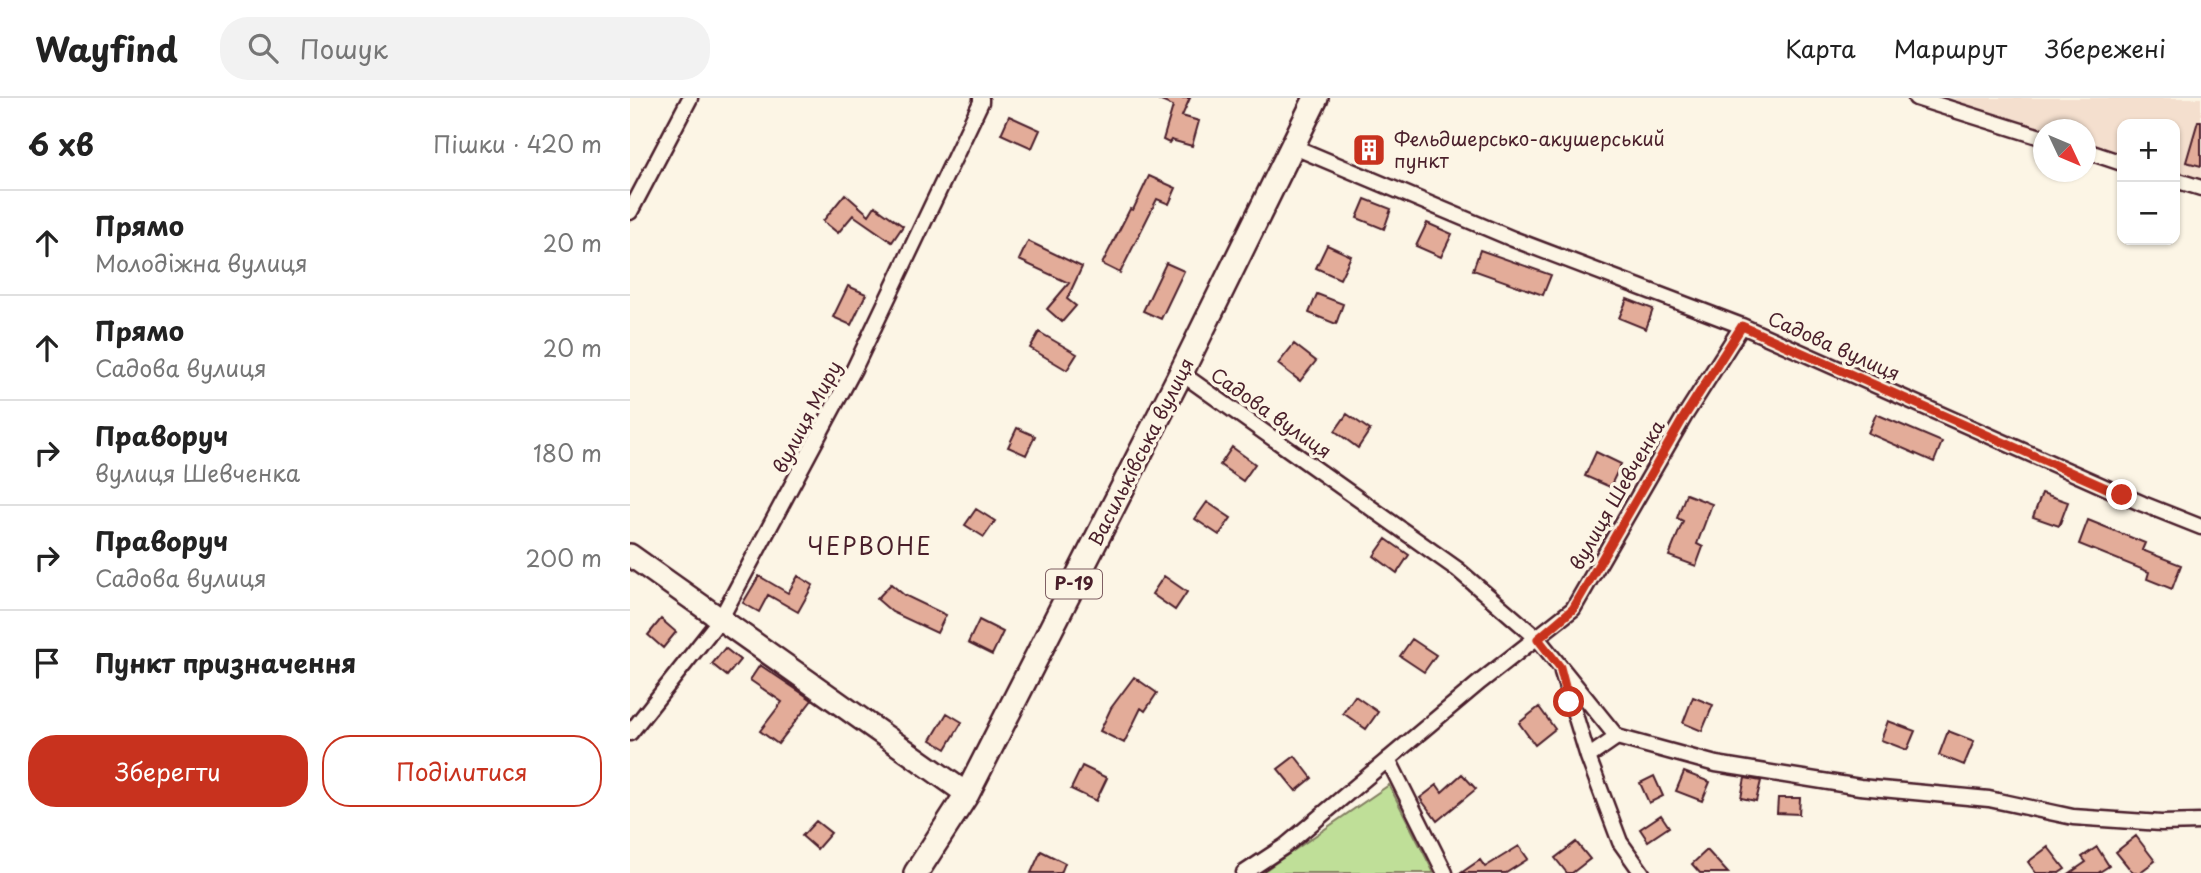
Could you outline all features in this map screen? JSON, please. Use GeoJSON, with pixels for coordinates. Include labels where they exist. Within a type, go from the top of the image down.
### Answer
{"type":"FeatureCollection","features":[{"type":"Feature","properties":{"kind":"main road","name":"Васильківська вулиця"},"geometry":{"type":"LineString","coordinates":[[915,873],[967,794],[1181,373],[1315,98]]}},
{"type":"Feature","properties":{"kind":"street"},"geometry":{"type":"LineString","coordinates":[[630,212],[690,98]]}},
{"type":"Feature","properties":{"kind":"street","name":"вулиця Миру"},"geometry":{"type":"LineString","coordinates":[[630,733],[721,618],[854,369],[981,98]]}},
{"type":"Feature","properties":{"kind":"street"},"geometry":{"type":"LineString","coordinates":[[1916,98],[2033,135]]}},
{"type":"Feature","properties":{"kind":"street","name":"Садова вулиця"},"geometry":{"type":"LineString","coordinates":[[1292,146],[1513,239],[1742,326],[2143,504],[2201,527]]}},
{"type":"Feature","properties":{"kind":"street"},"geometry":{"type":"LineString","coordinates":[[2096,155],[2117,162]]}},
{"type":"Feature","properties":{"kind":"street"},"geometry":{"type":"LineString","coordinates":[[2180,182],[2201,188]]}},
{"type":"Feature","properties":{"kind":"street","name":"вулиця Шевченка"},"geometry":{"type":"LineString","coordinates":[[1538,639],[1573,609],[1684,417],[1742,326]]}},
{"type":"Feature","properties":{"kind":"street","name":"Садова вулиця"},"geometry":{"type":"LineString","coordinates":[[1181,373],[1457,569],[1538,639],[1617,737]]}},
{"type":"Feature","properties":{"kind":"street"},"geometry":{"type":"LineString","coordinates":[[630,555],[967,794]]}},
{"type":"Feature","properties":{"kind":"street"},"geometry":{"type":"LineString","coordinates":[[1244,873],[1285,846],[1480,682],[1538,639]]}},
{"type":"Feature","properties":{"kind":"street"},"geometry":{"type":"LineString","coordinates":[[1560,667],[1588,757],[1620,842],[1642,873]]}},
{"type":"Feature","properties":{"kind":"street"},"geometry":{"type":"LineString","coordinates":[[1588,757],[1617,737],[1716,764],[1860,787],[1989,799],[2073,817],[2161,823],[2201,822]]}},
{"type":"Feature","properties":{"kind":"street"},"geometry":{"type":"LineString","coordinates":[[1388,759],[1445,873]]}},
{"type":"Feature","properties":{"kind":"shaded area"},"geometry":{"type":"Polygon","coordinates":[[[1956,98],[2201,98],[2201,188],[2180,182],[2180,119],[2117,119],[2117,161],[2096,154],[2096,119],[2033,119],[2033,135],[1951,109],[1956,98]]]}},
{"type":"Feature","properties":{"kind":"green space"},"geometry":{"type":"Polygon","coordinates":[[[1389,785],[1434,873],[1261,873],[1389,785]]]}},
{"type":"Feature","properties":{"kind":"building"},"geometry":{"type":"Polygon","coordinates":[[[1154,98],[1190,98],[1182,116],[1199,121],[1192,146],[1163,140],[1173,106],[1154,98]]]}},
{"type":"Feature","properties":{"kind":"building"},"geometry":{"type":"Polygon","coordinates":[[[1009,116],[1040,130],[1032,148],[1001,134],[1009,116]]]}},
{"type":"Feature","properties":{"kind":"building"},"geometry":{"type":"Polygon","coordinates":[[[2198,121],[2201,121],[2201,166],[2186,162],[2198,121]]]}},
{"type":"Feature","properties":{"kind":"building","name":"Фельдшерсько-акушерський пункт"},"geometry":{"type":"Polygon","coordinates":[[[1368,136],[1381,143],[1370,163],[1358,156],[1368,136]]]}},
{"type":"Feature","properties":{"kind":"building"},"geometry":{"type":"Polygon","coordinates":[[[1149,176],[1176,188],[1169,204],[1157,199],[1120,273],[1102,264],[1149,176]]]}},
{"type":"Feature","properties":{"kind":"building"},"geometry":{"type":"Polygon","coordinates":[[[845,194],[869,215],[875,206],[903,226],[892,242],[853,215],[838,233],[823,221],[845,194]]]}},
{"type":"Feature","properties":{"kind":"building"},"geometry":{"type":"Polygon","coordinates":[[[1365,199],[1391,209],[1384,229],[1357,218],[1365,199]]]}},
{"type":"Feature","properties":{"kind":"building"},"geometry":{"type":"Polygon","coordinates":[[[1427,223],[1452,234],[1441,257],[1416,246],[1427,223]]]}},
{"type":"Feature","properties":{"kind":"building"},"geometry":{"type":"Polygon","coordinates":[[[1028,241],[1082,267],[1067,299],[1076,306],[1062,322],[1047,309],[1069,283],[1019,260],[1028,241]]]}},
{"type":"Feature","properties":{"kind":"building"},"geometry":{"type":"Polygon","coordinates":[[[1327,245],[1351,256],[1340,279],[1316,268],[1327,245]]]}},
{"type":"Feature","properties":{"kind":"building"},"geometry":{"type":"Polygon","coordinates":[[[1480,250],[1551,275],[1543,295],[1473,270],[1480,250]]]}},
{"type":"Feature","properties":{"kind":"building"},"geometry":{"type":"Polygon","coordinates":[[[1166,263],[1184,271],[1161,319],[1143,311],[1166,263]]]}},
{"type":"Feature","properties":{"kind":"building"},"geometry":{"type":"Polygon","coordinates":[[[848,286],[866,294],[851,325],[833,317],[848,286]]]}},
{"type":"Feature","properties":{"kind":"building"},"geometry":{"type":"Polygon","coordinates":[[[1317,294],[1343,304],[1336,324],[1309,313],[1317,294]]]}},
{"type":"Feature","properties":{"kind":"building"},"geometry":{"type":"Polygon","coordinates":[[[1627,299],[1653,309],[1646,329],[1619,318],[1627,299]]]}},
{"type":"Feature","properties":{"kind":"building"},"geometry":{"type":"Polygon","coordinates":[[[1039,332],[1077,354],[1067,370],[1030,348],[1039,332]]]}},
{"type":"Feature","properties":{"kind":"building"},"geometry":{"type":"Polygon","coordinates":[[[1294,344],[1316,361],[1300,381],[1278,364],[1294,344]]]}},
{"type":"Feature","properties":{"kind":"building"},"geometry":{"type":"Polygon","coordinates":[[[1347,414],[1370,430],[1358,448],[1335,431],[1347,414]]]}},
{"type":"Feature","properties":{"kind":"building"},"geometry":{"type":"Polygon","coordinates":[[[1876,414],[1942,442],[1934,462],[1868,433],[1876,414]]]}},
{"type":"Feature","properties":{"kind":"building"},"geometry":{"type":"Polygon","coordinates":[[[1017,428],[1035,436],[1026,455],[1008,447],[1017,428]]]}},
{"type":"Feature","properties":{"kind":"building"},"geometry":{"type":"Polygon","coordinates":[[[1232,447],[1255,464],[1243,481],[1220,465],[1232,447]]]}},
{"type":"Feature","properties":{"kind":"building"},"geometry":{"type":"Polygon","coordinates":[[[1596,452],[1621,464],[1610,487],[1585,476],[1596,452]]]}},
{"type":"Feature","properties":{"kind":"building"},"geometry":{"type":"Polygon","coordinates":[[[2042,493],[2068,502],[2059,526],[2033,517],[2042,493]]]}},
{"type":"Feature","properties":{"kind":"building"},"geometry":{"type":"Polygon","coordinates":[[[1686,494],[1712,504],[1697,544],[1703,547],[1696,566],[1669,556],[1683,521],[1677,518],[1686,494]]]}},
{"type":"Feature","properties":{"kind":"building"},"geometry":{"type":"Polygon","coordinates":[[[1207,502],[1231,518],[1219,535],[1195,519],[1207,502]]]}},
{"type":"Feature","properties":{"kind":"building"},"geometry":{"type":"Polygon","coordinates":[[[976,509],[995,521],[984,537],[965,525],[976,509]]]}},
{"type":"Feature","properties":{"kind":"building"},"geometry":{"type":"Polygon","coordinates":[[[2088,520],[2145,543],[2142,550],[2181,565],[2172,589],[2147,579],[2149,572],[2079,544],[2088,520]]]}},
{"type":"Feature","properties":{"kind":"building"},"geometry":{"type":"Polygon","coordinates":[[[1386,539],[1409,555],[1397,573],[1374,556],[1386,539]]]}},
{"type":"Feature","properties":{"kind":"building"},"geometry":{"type":"Polygon","coordinates":[[[759,576],[788,593],[798,576],[813,585],[798,612],[768,595],[759,612],[743,603],[759,576]]]}},
{"type":"Feature","properties":{"kind":"building"},"geometry":{"type":"Polygon","coordinates":[[[1164,576],[1187,592],[1175,610],[1152,594],[1164,576]]]}},
{"type":"Feature","properties":{"kind":"building"},"geometry":{"type":"Polygon","coordinates":[[[891,584],[904,595],[946,615],[937,633],[892,612],[877,599],[891,584]]]}},
{"type":"Feature","properties":{"kind":"building"},"geometry":{"type":"Polygon","coordinates":[[[661,619],[676,632],[663,648],[648,635],[661,619]]]}},
{"type":"Feature","properties":{"kind":"building"},"geometry":{"type":"Polygon","coordinates":[[[979,620],[1003,632],[992,655],[968,643],[979,620]]]}},
{"type":"Feature","properties":{"kind":"building"},"geometry":{"type":"Polygon","coordinates":[[[1412,639],[1436,655],[1424,672],[1400,656],[1412,639]]]}},
{"type":"Feature","properties":{"kind":"building"},"geometry":{"type":"Polygon","coordinates":[[[725,648],[740,660],[727,676],[712,664],[725,648]]]}},
{"type":"Feature","properties":{"kind":"building"},"geometry":{"type":"Polygon","coordinates":[[[760,665],[812,700],[778,744],[760,731],[782,702],[750,680],[760,665]]]}},
{"type":"Feature","properties":{"kind":"building"},"geometry":{"type":"Polygon","coordinates":[[[1134,677],[1157,693],[1145,711],[1141,708],[1124,743],[1100,731],[1111,708],[1134,677]]]}},
{"type":"Feature","properties":{"kind":"building"},"geometry":{"type":"Polygon","coordinates":[[[1355,696],[1378,712],[1366,729],[1343,713],[1355,696]]]}},
{"type":"Feature","properties":{"kind":"building"},"geometry":{"type":"Polygon","coordinates":[[[1693,697],[1713,705],[1702,731],[1683,723],[1693,697]]]}},
{"type":"Feature","properties":{"kind":"building"},"geometry":{"type":"Polygon","coordinates":[[[1539,707],[1555,729],[1535,745],[1519,723],[1539,707]]]}},
{"type":"Feature","properties":{"kind":"building"},"geometry":{"type":"Polygon","coordinates":[[[947,713],[962,722],[946,749],[931,740],[947,713]]]}},
{"type":"Feature","properties":{"kind":"building"},"geometry":{"type":"Polygon","coordinates":[[[1888,721],[1915,731],[1907,750],[1881,740],[1888,721]]]}},
{"type":"Feature","properties":{"kind":"building"},"geometry":{"type":"Polygon","coordinates":[[[1948,731],[1974,741],[1964,765],[1939,755],[1948,731]]]}},
{"type":"Feature","properties":{"kind":"building"},"geometry":{"type":"Polygon","coordinates":[[[1295,756],[1312,778],[1296,791],[1278,769],[1295,756]]]}},
{"type":"Feature","properties":{"kind":"building"},"geometry":{"type":"Polygon","coordinates":[[[1082,766],[1107,778],[1096,801],[1071,789],[1082,766]]]}},
{"type":"Feature","properties":{"kind":"building"},"geometry":{"type":"Polygon","coordinates":[[[1684,772],[1710,782],[1702,801],[1676,791],[1684,772]]]}},
{"type":"Feature","properties":{"kind":"building"},"geometry":{"type":"Polygon","coordinates":[[[1462,774],[1476,789],[1437,821],[1420,798],[1437,785],[1442,792],[1462,774]]]}},
{"type":"Feature","properties":{"kind":"building"},"geometry":{"type":"Polygon","coordinates":[[[1654,776],[1663,796],[1649,803],[1640,783],[1654,776]]]}},
{"type":"Feature","properties":{"kind":"building"},"geometry":{"type":"Polygon","coordinates":[[[1745,778],[1761,781],[1756,801],[1741,798],[1745,778]]]}},
{"type":"Feature","properties":{"kind":"building"},"geometry":{"type":"Polygon","coordinates":[[[1778,798],[1800,798],[1799,814],[1777,813],[1778,798]]]}},
{"type":"Feature","properties":{"kind":"building"},"geometry":{"type":"Polygon","coordinates":[[[1661,815],[1669,827],[1648,841],[1640,829],[1661,815]]]}},
{"type":"Feature","properties":{"kind":"building"},"geometry":{"type":"Polygon","coordinates":[[[816,821],[831,833],[817,849],[802,836],[816,821]]]}},
{"type":"Feature","properties":{"kind":"building"},"geometry":{"type":"Polygon","coordinates":[[[2136,836],[2155,861],[2139,873],[2133,873],[2116,852],[2136,836]]]}},
{"type":"Feature","properties":{"kind":"building"},"geometry":{"type":"Polygon","coordinates":[[[1576,842],[1590,859],[1572,873],[1567,873],[1555,858],[1576,842]]]}},
{"type":"Feature","properties":{"kind":"building"},"geometry":{"type":"Polygon","coordinates":[[[1519,846],[1528,859],[1506,873],[1461,873],[1480,860],[1485,867],[1519,846]]]}},
{"type":"Feature","properties":{"kind":"building"},"geometry":{"type":"Polygon","coordinates":[[[2048,847],[2065,869],[2059,873],[2036,873],[2028,862],[2048,847]]]}},
{"type":"Feature","properties":{"kind":"building"},"geometry":{"type":"Polygon","coordinates":[[[2097,847],[2109,866],[2098,873],[2070,873],[2086,862],[2082,857],[2097,847]]]}},
{"type":"Feature","properties":{"kind":"building"},"geometry":{"type":"Polygon","coordinates":[[[1707,850],[1728,873],[1700,873],[1692,864],[1707,850]]]}},
{"type":"Feature","properties":{"kind":"building"},"geometry":{"type":"Polygon","coordinates":[[[1041,851],[1065,863],[1061,873],[1031,873],[1041,851]]]}},
{"type":"Feature","properties":{"kind":"place","name":"Фельдшерсько-акушерський пункт"},"geometry":{"type":"Point","coordinates":[1369,150]}},
{"type":"Feature","properties":{"kind":"district","name":"ЧЕРВОНЕ"},"geometry":{"type":"Point","coordinates":[870,547]}},
{"type":"Feature","properties":{"kind":"route"},"geometry":{"type":"LineString","coordinates":[[1569,702],[1560,667],[1538,639],[1573,609],[1684,417],[1742,326],[2122,495]]}}]}
